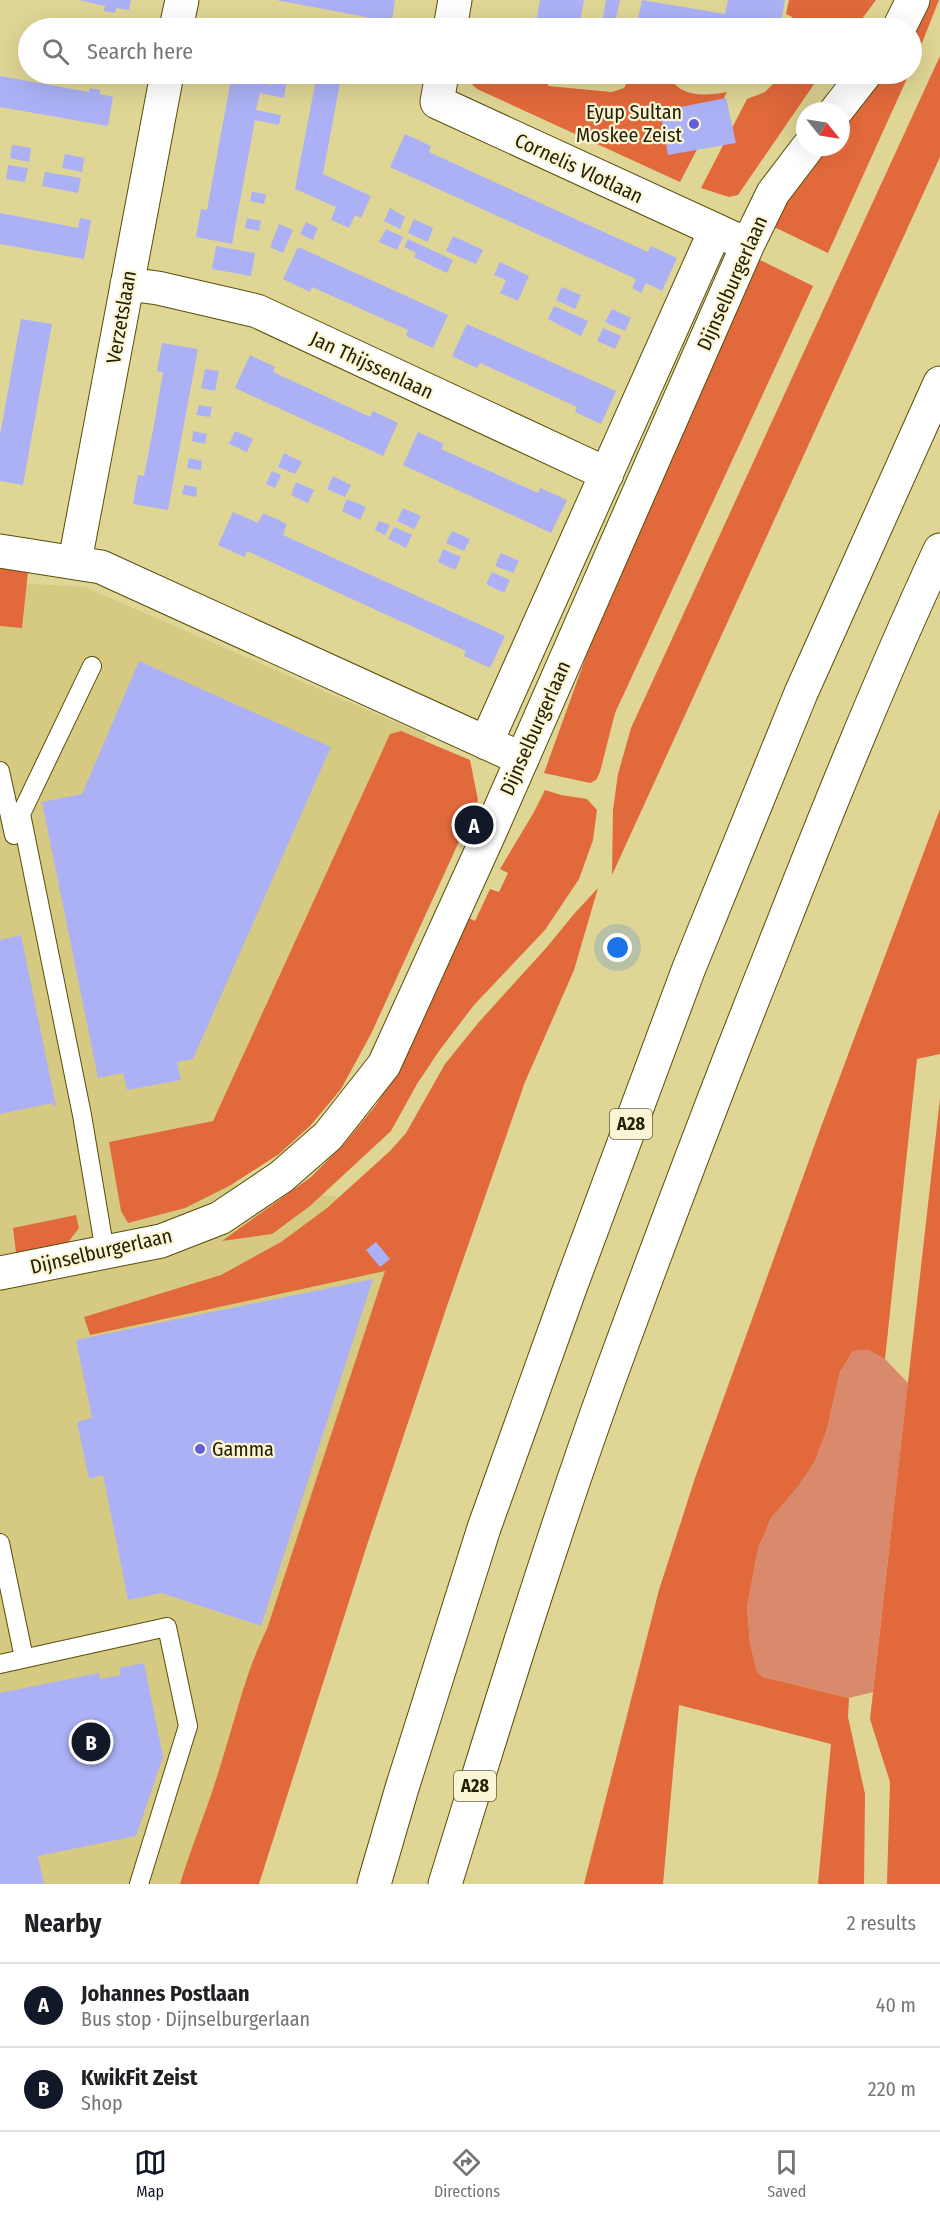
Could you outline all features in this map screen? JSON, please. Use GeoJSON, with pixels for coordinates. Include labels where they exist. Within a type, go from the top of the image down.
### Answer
{"type":"FeatureCollection","features":[{"type":"Feature","properties":{"kind":"main road"},"geometry":{"type":"LineString","coordinates":[[178,18],[182,0]]}},
{"type":"Feature","properties":{"kind":"main road"},"geometry":{"type":"LineString","coordinates":[[452,18],[455,0]]}},
{"type":"Feature","properties":{"kind":"main road"},"geometry":{"type":"LineString","coordinates":[[904,18],[913,0]]}},
{"type":"Feature","properties":{"kind":"main road","name":"Verzetslaan"},"geometry":{"type":"LineString","coordinates":[[75,561],[165,84]]}},
{"type":"Feature","properties":{"kind":"main road","name":"Cornelis Vlotlaan"},"geometry":{"type":"LineString","coordinates":[[440,84],[437,102],[715,231],[748,244]]}},
{"type":"Feature","properties":{"kind":"main road"},"geometry":{"type":"LineString","coordinates":[[843,102],[857,84]]}},
{"type":"Feature","properties":{"kind":"main road","name":"Dijnselburgerlaan"},"geometry":{"type":"LineString","coordinates":[[0,1273],[161,1241],[220,1218],[281,1177],[328,1136],[384,1065],[522,759],[748,244],[773,193],[801,156]]}},
{"type":"Feature","properties":{"kind":"main road","name":"Dijnselburgerlaan"},"geometry":{"type":"LineString","coordinates":[[486,743],[715,231]]}},
{"type":"Feature","properties":{"kind":"main road","name":"Jan Thijssenlaan"},"geometry":{"type":"LineString","coordinates":[[127,284],[158,288],[257,311],[607,474]]}},
{"type":"Feature","properties":{"kind":"main road","name":"A28"},"geometry":{"type":"LineString","coordinates":[[374,1884],[484,1528],[685,979],[801,693],[940,382]]}},
{"type":"Feature","properties":{"kind":"main road","name":"A28"},"geometry":{"type":"LineString","coordinates":[[445,1884],[505,1689],[610,1376],[727,1065],[817,838],[905,626],[940,550]]}},
{"type":"Feature","properties":{"kind":"main road"},"geometry":{"type":"LineString","coordinates":[[0,551],[75,561],[101,567],[522,759]]}},
{"type":"Feature","properties":{"kind":"lane"},"geometry":{"type":"LineString","coordinates":[[92,666],[21,814],[82,1115],[105,1252]]}},
{"type":"Feature","properties":{"kind":"lane"},"geometry":{"type":"LineString","coordinates":[[0,771],[15,840],[29,850]]}},
{"type":"Feature","properties":{"kind":"lane"},"geometry":{"type":"LineString","coordinates":[[0,1543],[24,1658]]}},
{"type":"Feature","properties":{"kind":"lane"},"geometry":{"type":"LineString","coordinates":[[0,1664],[167,1627],[188,1726],[139,1884]]}},
{"type":"Feature","properties":{"kind":"shaded area"},"geometry":{"type":"Polygon","coordinates":[[[789,0],[876,0],[862,18],[792,18],[786,14],[789,0]]]}},
{"type":"Feature","properties":{"kind":"shaded area"},"geometry":{"type":"Polygon","coordinates":[[[925,0],[939,0],[922,43],[922,18],[917,18],[925,0]]]}},
{"type":"Feature","properties":{"kind":"shaded area"},"geometry":{"type":"Polygon","coordinates":[[[940,56],[940,157],[612,875],[613,810],[618,774],[631,728],[940,56]]]}},
{"type":"Feature","properties":{"kind":"shaded area"},"geometry":{"type":"Polygon","coordinates":[[[472,84],[548,84],[548,86],[612,92],[624,88],[626,84],[675,84],[693,94],[727,92],[680,182],[477,89],[472,84]]]}},
{"type":"Feature","properties":{"kind":"shaded area"},"geometry":{"type":"Polygon","coordinates":[[[773,84],[814,84],[802,102],[796,102],[796,110],[738,195],[729,197],[701,188],[747,99],[765,92],[773,84]]]}},
{"type":"Feature","properties":{"kind":"shaded area"},"geometry":{"type":"Polygon","coordinates":[[[874,84],[904,84],[828,253],[768,224],[817,156],[850,156],[850,114],[874,84]]]}},
{"type":"Feature","properties":{"kind":"shaded area"},"geometry":{"type":"Polygon","coordinates":[[[754,257],[813,286],[615,713],[596,780],[590,783],[544,773],[606,601],[754,257]]]}},
{"type":"Feature","properties":{"kind":"shaded area"},"geometry":{"type":"Polygon","coordinates":[[[0,559],[29,562],[22,628],[0,626],[0,559]]]}},
{"type":"Feature","properties":{"kind":"shaded area"},"geometry":{"type":"Polygon","coordinates":[[[0,582],[85,587],[427,736],[193,1155],[120,1171],[448,1210],[239,1884],[0,1884],[0,582]]]}},
{"type":"Feature","properties":{"kind":"shaded area"},"geometry":{"type":"Polygon","coordinates":[[[401,731],[470,760],[478,800],[371,1034],[341,1089],[310,1126],[279,1154],[231,1185],[185,1208],[128,1223],[121,1211],[109,1142],[213,1121],[390,734],[401,731]]]}},
{"type":"Feature","properties":{"kind":"shaded area"},"geometry":{"type":"Polygon","coordinates":[[[545,790],[587,799],[597,810],[593,840],[579,879],[545,930],[474,1005],[417,1084],[391,1131],[310,1206],[272,1234],[222,1241],[311,1177],[344,1144],[376,1105],[396,1071],[469,918],[475,921],[490,889],[499,892],[508,873],[500,869],[545,790]]]}},
{"type":"Feature","properties":{"kind":"shaded area"},"geometry":{"type":"Polygon","coordinates":[[[940,809],[940,1054],[917,1059],[885,1359],[868,1350],[853,1351],[840,1372],[827,1429],[814,1462],[796,1489],[771,1518],[758,1549],[747,1607],[750,1643],[757,1672],[763,1677],[849,1698],[848,1717],[865,1794],[864,1884],[818,1884],[831,1744],[679,1705],[663,1884],[584,1884],[659,1590],[696,1475],[821,1127],[940,809]]]}},
{"type":"Feature","properties":{"kind":"shaded area"},"geometry":{"type":"Polygon","coordinates":[[[598,888],[574,970],[525,1082],[447,1306],[367,1545],[259,1884],[180,1884],[215,1782],[246,1680],[267,1629],[385,1271],[90,1335],[84,1317],[221,1275],[281,1242],[327,1208],[390,1151],[406,1133],[445,1064],[479,1022],[598,888]]]}},
{"type":"Feature","properties":{"kind":"shaded area"},"geometry":{"type":"Polygon","coordinates":[[[940,1098],[940,1884],[887,1884],[890,1782],[870,1719],[940,1098]]]}},
{"type":"Feature","properties":{"kind":"shaded area"},"geometry":{"type":"Polygon","coordinates":[[[76,1215],[79,1228],[66,1245],[16,1253],[13,1228],[76,1215]]]}},
{"type":"Feature","properties":{"kind":"shaded area"},"geometry":{"type":"Polygon","coordinates":[[[868,1350],[885,1359],[908,1383],[873,1692],[849,1698],[763,1677],[757,1672],[750,1643],[747,1607],[758,1549],[771,1518],[796,1489],[827,1429],[840,1372],[853,1351],[868,1350]]]}},
{"type":"Feature","properties":{"kind":"building"},"geometry":{"type":"Polygon","coordinates":[[[79,0],[131,0],[129,10],[116,8],[115,13],[104,11],[105,6],[79,0]]]}},
{"type":"Feature","properties":{"kind":"building"},"geometry":{"type":"Polygon","coordinates":[[[276,0],[395,0],[393,18],[371,18],[276,0]]]}},
{"type":"Feature","properties":{"kind":"building"},"geometry":{"type":"Polygon","coordinates":[[[540,0],[584,0],[581,18],[537,18],[540,0]]]}},
{"type":"Feature","properties":{"kind":"building"},"geometry":{"type":"Polygon","coordinates":[[[606,0],[620,0],[616,18],[603,18],[606,0]]]}},
{"type":"Feature","properties":{"kind":"building"},"geometry":{"type":"Polygon","coordinates":[[[642,0],[725,14],[728,0],[785,0],[782,18],[638,18],[642,0]]]}},
{"type":"Feature","properties":{"kind":"building"},"geometry":{"type":"Polygon","coordinates":[[[0,76],[18,79],[18,84],[44,84],[89,92],[90,88],[100,90],[100,94],[113,97],[108,126],[0,107],[0,76]]]}},
{"type":"Feature","properties":{"kind":"building"},"geometry":{"type":"Polygon","coordinates":[[[230,84],[286,84],[284,98],[260,93],[256,110],[281,115],[279,125],[255,120],[232,244],[196,237],[201,209],[207,210],[230,84]]]}},
{"type":"Feature","properties":{"kind":"building"},"geometry":{"type":"Polygon","coordinates":[[[315,84],[340,84],[323,174],[371,196],[361,218],[355,215],[349,228],[331,220],[336,207],[295,189],[315,84]]]}},
{"type":"Feature","properties":{"kind":"building"},"geometry":{"type":"Polygon","coordinates":[[[726,98],[736,143],[668,155],[660,111],[726,98]]]}},
{"type":"Feature","properties":{"kind":"building"},"geometry":{"type":"Polygon","coordinates":[[[405,134],[431,146],[429,152],[551,208],[648,252],[651,246],[677,258],[662,291],[646,283],[641,293],[632,288],[636,279],[390,167],[405,134]]]}},
{"type":"Feature","properties":{"kind":"building"},"geometry":{"type":"Polygon","coordinates":[[[12,145],[31,148],[29,162],[10,158],[12,145]]]}},
{"type":"Feature","properties":{"kind":"building"},"geometry":{"type":"Polygon","coordinates":[[[65,154],[84,158],[82,172],[62,168],[65,154]]]}},
{"type":"Feature","properties":{"kind":"building"},"geometry":{"type":"Polygon","coordinates":[[[8,165],[28,168],[25,182],[6,179],[8,165]]]}},
{"type":"Feature","properties":{"kind":"building"},"geometry":{"type":"Polygon","coordinates":[[[45,172],[81,178],[78,193],[42,186],[45,172]]]}},
{"type":"Feature","properties":{"kind":"building"},"geometry":{"type":"Polygon","coordinates":[[[252,192],[266,194],[264,204],[250,201],[252,192]]]}},
{"type":"Feature","properties":{"kind":"building"},"geometry":{"type":"Polygon","coordinates":[[[390,208],[405,217],[400,229],[384,221],[390,208]]]}},
{"type":"Feature","properties":{"kind":"building"},"geometry":{"type":"Polygon","coordinates":[[[0,213],[78,228],[80,218],[91,220],[84,259],[0,244],[0,213]]]}},
{"type":"Feature","properties":{"kind":"building"},"geometry":{"type":"Polygon","coordinates":[[[247,218],[261,221],[259,231],[245,228],[247,218]]]}},
{"type":"Feature","properties":{"kind":"building"},"geometry":{"type":"Polygon","coordinates":[[[414,219],[433,228],[428,242],[408,233],[414,219]]]}},
{"type":"Feature","properties":{"kind":"building"},"geometry":{"type":"Polygon","coordinates":[[[306,222],[318,228],[313,240],[300,234],[306,222]]]}},
{"type":"Feature","properties":{"kind":"building"},"geometry":{"type":"Polygon","coordinates":[[[279,224],[293,230],[283,253],[270,247],[279,224]]]}},
{"type":"Feature","properties":{"kind":"building"},"geometry":{"type":"Polygon","coordinates":[[[386,229],[403,237],[397,250],[379,242],[386,229]]]}},
{"type":"Feature","properties":{"kind":"building"},"geometry":{"type":"Polygon","coordinates":[[[453,236],[483,250],[476,264],[446,251],[453,236]]]}},
{"type":"Feature","properties":{"kind":"building"},"geometry":{"type":"Polygon","coordinates":[[[408,239],[453,260],[447,273],[414,257],[416,253],[404,247],[408,239]]]}},
{"type":"Feature","properties":{"kind":"building"},"geometry":{"type":"Polygon","coordinates":[[[216,246],[255,253],[251,276],[212,269],[216,246]]]}},
{"type":"Feature","properties":{"kind":"building"},"geometry":{"type":"Polygon","coordinates":[[[298,247],[448,315],[433,348],[406,336],[408,330],[312,287],[310,292],[283,279],[298,247]]]}},
{"type":"Feature","properties":{"kind":"building"},"geometry":{"type":"Polygon","coordinates":[[[500,262],[529,276],[518,301],[500,293],[506,280],[494,275],[500,262]]]}},
{"type":"Feature","properties":{"kind":"building"},"geometry":{"type":"Polygon","coordinates":[[[562,287],[581,295],[575,309],[556,300],[562,287]]]}},
{"type":"Feature","properties":{"kind":"building"},"geometry":{"type":"Polygon","coordinates":[[[554,306],[588,321],[581,336],[548,319],[554,306]]]}},
{"type":"Feature","properties":{"kind":"building"},"geometry":{"type":"Polygon","coordinates":[[[612,309],[631,318],[625,331],[605,322],[612,309]]]}},
{"type":"Feature","properties":{"kind":"building"},"geometry":{"type":"Polygon","coordinates":[[[21,319],[52,324],[23,485],[0,481],[0,435],[21,319]]]}},
{"type":"Feature","properties":{"kind":"building"},"geometry":{"type":"Polygon","coordinates":[[[467,324],[616,391],[601,424],[575,412],[577,407],[553,396],[480,363],[477,368],[452,356],[467,324]]]}},
{"type":"Feature","properties":{"kind":"building"},"geometry":{"type":"Polygon","coordinates":[[[603,328],[621,336],[615,349],[597,341],[603,328]]]}},
{"type":"Feature","properties":{"kind":"building"},"geometry":{"type":"Polygon","coordinates":[[[162,343],[198,349],[168,510],[133,504],[138,475],[144,476],[154,425],[163,372],[157,371],[162,343]]]}},
{"type":"Feature","properties":{"kind":"building"},"geometry":{"type":"Polygon","coordinates":[[[250,355],[275,367],[273,372],[370,417],[373,411],[398,423],[383,456],[235,388],[250,355]]]}},
{"type":"Feature","properties":{"kind":"building"},"geometry":{"type":"Polygon","coordinates":[[[205,369],[219,371],[215,391],[201,388],[205,369]]]}},
{"type":"Feature","properties":{"kind":"building"},"geometry":{"type":"Polygon","coordinates":[[[199,405],[212,407],[210,417],[196,415],[199,405]]]}},
{"type":"Feature","properties":{"kind":"building"},"geometry":{"type":"Polygon","coordinates":[[[193,431],[207,434],[205,444],[192,441],[193,431]]]}},
{"type":"Feature","properties":{"kind":"building"},"geometry":{"type":"Polygon","coordinates":[[[235,431],[253,439],[247,452],[229,444],[235,431]]]}},
{"type":"Feature","properties":{"kind":"building"},"geometry":{"type":"Polygon","coordinates":[[[418,432],[444,444],[441,449],[538,493],[540,488],[567,500],[551,533],[403,465],[418,432]]]}},
{"type":"Feature","properties":{"kind":"building"},"geometry":{"type":"Polygon","coordinates":[[[284,453],[302,462],[295,474],[278,467],[284,453]]]}},
{"type":"Feature","properties":{"kind":"building"},"geometry":{"type":"Polygon","coordinates":[[[189,458],[202,461],[201,470],[187,468],[189,458]]]}},
{"type":"Feature","properties":{"kind":"building"},"geometry":{"type":"Polygon","coordinates":[[[272,471],[281,475],[275,488],[266,484],[272,471]]]}},
{"type":"Feature","properties":{"kind":"building"},"geometry":{"type":"Polygon","coordinates":[[[333,476],[351,485],[345,497],[327,489],[333,476]]]}},
{"type":"Feature","properties":{"kind":"building"},"geometry":{"type":"Polygon","coordinates":[[[296,482],[314,490],[308,503],[291,495],[296,482]]]}},
{"type":"Feature","properties":{"kind":"building"},"geometry":{"type":"Polygon","coordinates":[[[184,485],[197,487],[196,497],[182,494],[184,485]]]}},
{"type":"Feature","properties":{"kind":"building"},"geometry":{"type":"Polygon","coordinates":[[[347,499],[366,507],[360,520],[342,511],[347,499]]]}},
{"type":"Feature","properties":{"kind":"building"},"geometry":{"type":"Polygon","coordinates":[[[403,508],[421,516],[414,529],[397,521],[403,508]]]}},
{"type":"Feature","properties":{"kind":"building"},"geometry":{"type":"Polygon","coordinates":[[[233,512],[258,523],[263,513],[287,524],[283,535],[505,636],[490,668],[464,656],[466,651],[247,551],[245,557],[218,545],[233,512]]]}},
{"type":"Feature","properties":{"kind":"building"},"geometry":{"type":"Polygon","coordinates":[[[379,521],[390,525],[385,535],[375,530],[379,521]]]}},
{"type":"Feature","properties":{"kind":"building"},"geometry":{"type":"Polygon","coordinates":[[[394,527],[412,535],[406,548],[388,539],[394,527]]]}},
{"type":"Feature","properties":{"kind":"building"},"geometry":{"type":"Polygon","coordinates":[[[452,531],[470,539],[464,551],[446,543],[452,531]]]}},
{"type":"Feature","properties":{"kind":"building"},"geometry":{"type":"Polygon","coordinates":[[[443,549],[461,557],[455,570],[438,562],[443,549]]]}},
{"type":"Feature","properties":{"kind":"building"},"geometry":{"type":"Polygon","coordinates":[[[501,553],[519,561],[513,573],[495,566],[501,553]]]}},
{"type":"Feature","properties":{"kind":"building"},"geometry":{"type":"Polygon","coordinates":[[[492,572],[510,580],[504,593],[486,584],[492,572]]]}},
{"type":"Feature","properties":{"kind":"building"},"geometry":{"type":"Polygon","coordinates":[[[139,661],[331,747],[193,1059],[177,1062],[181,1080],[127,1090],[123,1073],[98,1078],[42,802],[82,794],[139,661]]]}},
{"type":"Feature","properties":{"kind":"building"},"geometry":{"type":"Polygon","coordinates":[[[21,935],[56,1106],[53,1106],[53,1103],[0,1114],[0,940],[21,935]]]}},
{"type":"Feature","properties":{"kind":"building"},"geometry":{"type":"Polygon","coordinates":[[[376,1242],[390,1259],[380,1267],[366,1250],[376,1242]]]}},
{"type":"Feature","properties":{"kind":"building","name":"Gamma"},"geometry":{"type":"Polygon","coordinates":[[[373,1279],[261,1626],[161,1593],[128,1600],[103,1475],[89,1479],[77,1422],[92,1418],[76,1340],[373,1279]]]}},
{"type":"Feature","properties":{"kind":"building"},"geometry":{"type":"Polygon","coordinates":[[[144,1663],[163,1757],[136,1836],[38,1856],[44,1884],[0,1884],[0,1693],[99,1673],[100,1679],[121,1675],[119,1668],[144,1663]]]}},
{"type":"Feature","properties":{"kind":"place","name":"Eyup Sultan Moskee Zeist"},"geometry":{"type":"Point","coordinates":[694,124]}},
{"type":"Feature","properties":{"kind":"place","name":"Johannes Postlaan"},"geometry":{"type":"Point","coordinates":[474,825]}},
{"type":"Feature","properties":{"kind":"place","name":"Gamma"},"geometry":{"type":"Point","coordinates":[200,1449]}},
{"type":"Feature","properties":{"kind":"place","name":"KwikFit Zeist"},"geometry":{"type":"Point","coordinates":[91,1742]}}]}
